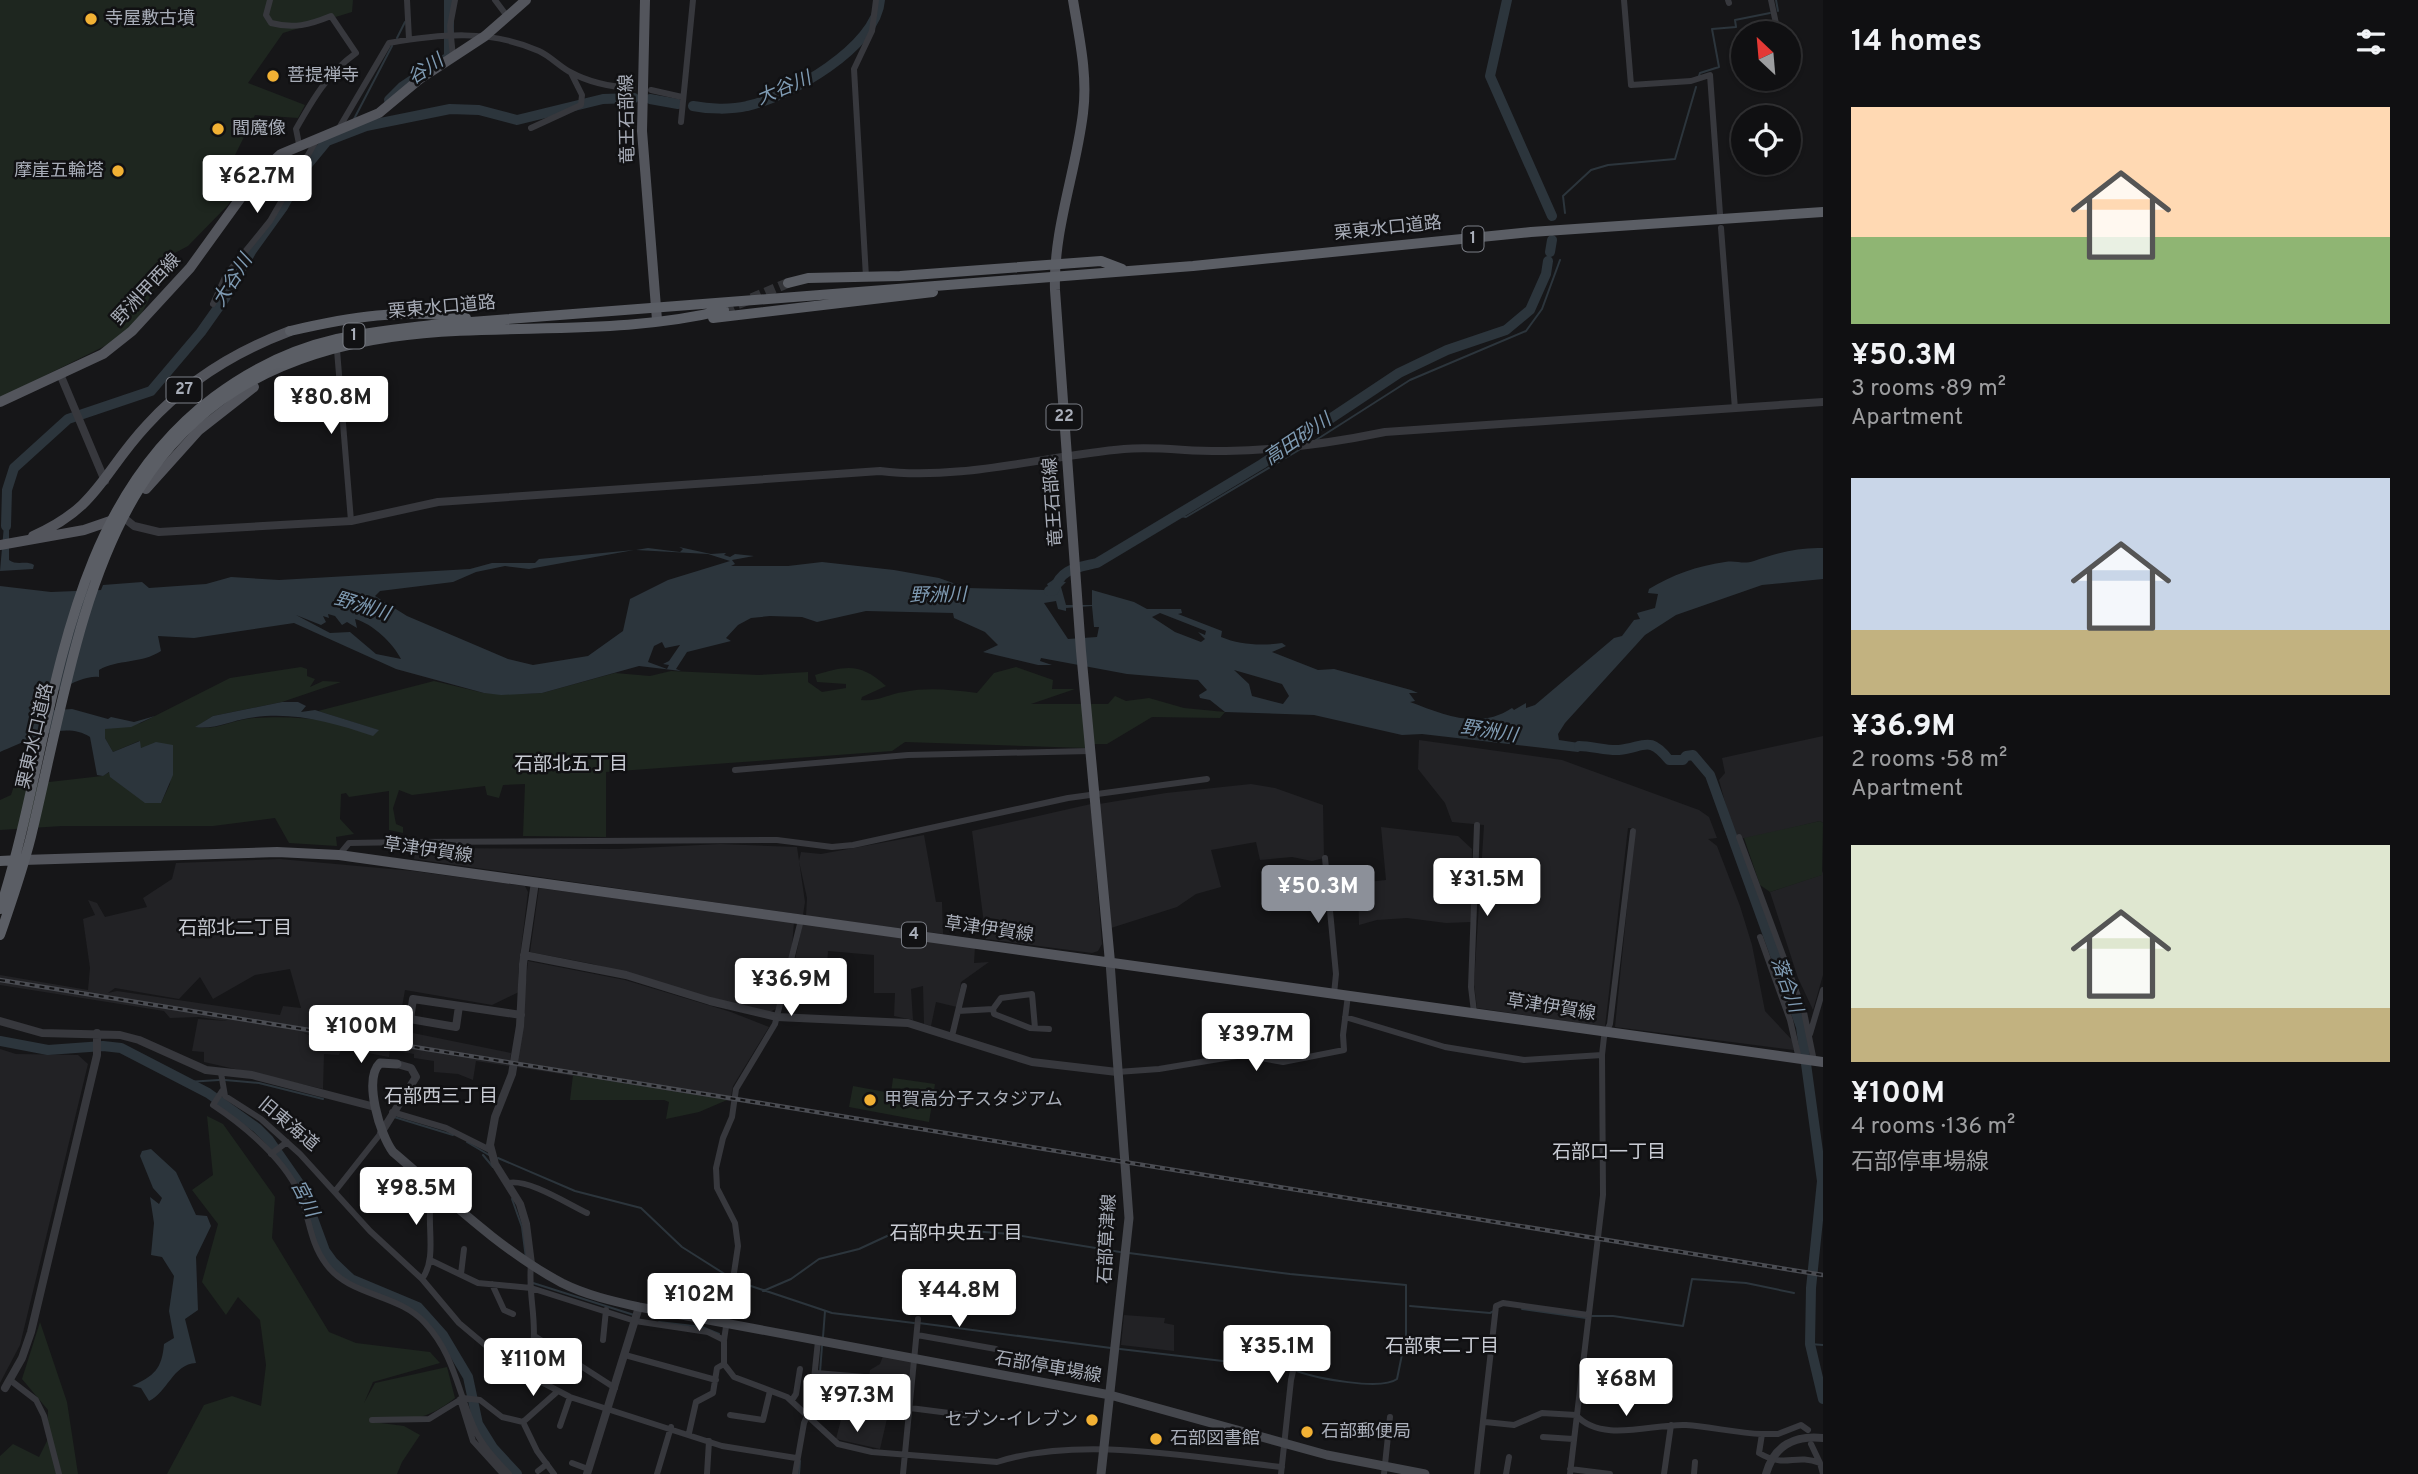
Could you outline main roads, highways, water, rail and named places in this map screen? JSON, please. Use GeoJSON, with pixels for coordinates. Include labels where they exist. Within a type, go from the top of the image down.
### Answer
{"type":"FeatureCollection","features":[{"type":"Feature","properties":{"kind":"highway","name":"栗東水口道路"},"geometry":{"type":"LineString","coordinates":[[0,909],[68,641],[97,551],[133,480],[166,438],[188,417],[230,385],[257,369],[336,339],[432,325],[1124,271],[1531,232],[1823,212]]}},
{"type":"Feature","properties":{"kind":"highway","name":"栗東水口道路"},"geometry":{"type":"LineString","coordinates":[[789,283],[808,278],[866,277],[1101,261],[1124,271]]}},
{"type":"Feature","properties":{"kind":"highway","name":"栗東水口道路"},"geometry":{"type":"LineString","coordinates":[[657,320],[700,320],[868,302],[946,290],[960,283]]}},
{"type":"Feature","properties":{"kind":"highway","name":"栗東水口道路"},"geometry":{"type":"LineString","coordinates":[[23,860],[63,696],[100,568],[122,515],[159,460],[196,422],[227,396],[290,364],[337,348],[393,337],[657,320],[724,310]]}},
{"type":"Feature","properties":{"kind":"highway","name":"1"},"geometry":{"type":"LineString","coordinates":[[290,331],[365,314],[392,313],[441,314],[552,328]]}},
{"type":"Feature","properties":{"kind":"highway","name":"1"},"geometry":{"type":"LineString","coordinates":[[0,889],[23,860]]}},
{"type":"Feature","properties":{"kind":"highway","name":"1"},"geometry":{"type":"LineString","coordinates":[[1,932],[23,860]]}},
{"type":"Feature","properties":{"kind":"highway"},"geometry":{"type":"LineString","coordinates":[[0,861],[23,860]]}},
{"type":"Feature","properties":{"kind":"main road","name":"野洲甲西線"},"geometry":{"type":"LineString","coordinates":[[0,402],[103,354],[152,313],[190,268],[255,178],[281,154],[299,144],[324,138],[379,113],[405,89],[485,36],[526,0]]}},
{"type":"Feature","properties":{"kind":"main road","name":"竜王石部線"},"geometry":{"type":"LineString","coordinates":[[645,0],[642,131],[657,320]]}},
{"type":"Feature","properties":{"kind":"main road","name":"竜王石部線"},"geometry":{"type":"LineString","coordinates":[[1073,0],[1085,91],[1054,276],[1074,558],[1110,962]]}},
{"type":"Feature","properties":{"kind":"main road","name":"27"},"geometry":{"type":"LineString","coordinates":[[18,541],[69,517],[87,503],[146,426],[202,375],[238,353],[290,331]]}},
{"type":"Feature","properties":{"kind":"main road","name":"27"},"geometry":{"type":"LineString","coordinates":[[0,545],[84,530],[123,516],[199,430],[248,391],[290,364]]}},
{"type":"Feature","properties":{"kind":"main road","name":"草津伊賀線"},"geometry":{"type":"LineString","coordinates":[[23,860],[265,853],[339,855],[1810,1061]]}},
{"type":"Feature","properties":{"kind":"main road","name":"石部草津線"},"geometry":{"type":"LineString","coordinates":[[1101,1474],[1129,1218],[1110,962]]}},
{"type":"Feature","properties":{"kind":"main road","name":"石部停車場線"},"geometry":{"type":"LineString","coordinates":[[397,1064],[383,1062],[376,1066],[376,1112],[381,1133],[393,1152],[531,1264],[585,1293],[639,1307],[1110,1395],[1384,1471],[1425,1474]]}},
{"type":"Feature","properties":{"kind":"water"},"geometry":{"type":"Polygon","coordinates":[[[5,514],[8,514],[9,520],[9,560],[34,565],[33,569],[0,571],[5,514]]]}},
{"type":"Feature","properties":{"kind":"water","name":"野洲川"},"geometry":{"type":"Polygon","coordinates":[[[679,547],[711,554],[726,553],[724,555],[730,557],[735,554],[754,556],[732,560],[735,564],[731,566],[788,566],[822,562],[939,578],[967,588],[1050,590],[1047,584],[1053,580],[1066,582],[1061,587],[1066,605],[1092,605],[1092,590],[1134,602],[1147,609],[1181,609],[1182,613],[1178,614],[1222,631],[1221,637],[1251,644],[1282,643],[1286,646],[1272,652],[1318,670],[1334,669],[1411,690],[1418,693],[1409,693],[1415,701],[1410,702],[1449,715],[1474,719],[1500,715],[1526,703],[1526,708],[1535,705],[1614,638],[1622,636],[1634,620],[1640,619],[1637,613],[1655,608],[1658,594],[1648,593],[1649,589],[1676,575],[1715,564],[1750,562],[1788,551],[1823,548],[1823,579],[1762,585],[1676,615],[1645,635],[1558,734],[1559,740],[1592,745],[1578,752],[1422,734],[1402,735],[1314,715],[1225,712],[1210,700],[1200,698],[1199,695],[1207,690],[1198,680],[1127,674],[1041,658],[1040,661],[1052,665],[1038,665],[983,652],[998,645],[985,632],[954,618],[953,613],[866,611],[817,622],[802,617],[751,618],[738,625],[726,638],[731,641],[687,652],[676,669],[681,671],[639,666],[542,693],[501,695],[484,693],[396,669],[294,623],[194,638],[158,636],[161,651],[146,658],[114,664],[99,670],[99,677],[73,683],[28,708],[40,711],[72,709],[108,719],[111,717],[134,722],[155,716],[131,727],[105,729],[105,738],[113,752],[140,741],[141,748],[156,742],[173,745],[173,775],[161,803],[145,803],[110,777],[109,772],[103,776],[97,775],[90,737],[79,732],[57,731],[45,734],[0,752],[0,586],[51,592],[101,590],[103,585],[142,582],[149,588],[206,584],[231,577],[279,580],[470,569],[492,563],[535,563],[539,559],[634,550],[529,569],[505,566],[476,572],[453,582],[380,591],[375,596],[407,616],[508,659],[533,665],[588,656],[623,631],[630,599],[668,580],[730,561],[708,554],[636,550],[648,548],[680,552],[683,549],[679,547]],[[1056,601],[1044,603],[1068,639],[1097,637],[1099,627],[1094,627],[1092,606],[1066,608],[1066,611],[1058,609],[1056,601]],[[1160,613],[1152,617],[1175,632],[1201,642],[1205,639],[1198,632],[1205,635],[1206,631],[1160,613]],[[328,614],[329,618],[323,616],[326,622],[321,625],[296,615],[330,633],[350,632],[376,654],[401,659],[388,641],[369,625],[355,619],[357,628],[347,622],[342,625],[335,616],[328,614]],[[662,642],[654,646],[648,662],[667,669],[669,665],[663,664],[669,661],[680,645],[665,648],[662,642]],[[1234,670],[1249,684],[1252,696],[1283,704],[1289,696],[1282,684],[1234,670]]]}},
{"type":"Feature","properties":{"kind":"water"},"geometry":{"type":"Polygon","coordinates":[[[282,702],[298,702],[306,706],[301,712],[315,710],[379,730],[373,736],[326,722],[281,716],[195,727],[213,716],[282,702]]]}},
{"type":"Feature","properties":{"kind":"water"},"geometry":{"type":"Polygon","coordinates":[[[151,1149],[176,1172],[196,1215],[207,1216],[211,1226],[196,1257],[198,1310],[185,1319],[196,1363],[181,1368],[161,1392],[149,1401],[141,1388],[132,1386],[155,1371],[161,1360],[164,1344],[174,1338],[169,1311],[174,1276],[162,1257],[151,1255],[154,1223],[150,1197],[159,1204],[162,1198],[153,1188],[140,1156],[142,1151],[151,1149]]]}},
{"type":"Feature","properties":{"kind":"waterway","name":"谷川"},"geometry":{"type":"LineString","coordinates":[[442,61],[449,57],[449,0]]}},
{"type":"Feature","properties":{"kind":"waterway","name":"大谷川"},"geometry":{"type":"LineString","coordinates":[[693,106],[720,109],[747,106],[765,101],[807,81],[848,52],[864,35],[875,18],[880,0]]}},
{"type":"Feature","properties":{"kind":"waterway","name":"高田砂川"},"geometry":{"type":"LineString","coordinates":[[1507,0],[1490,76],[1552,216]]}},
{"type":"Feature","properties":{"kind":"waterway"},"geometry":{"type":"LineString","coordinates":[[1776,0],[1778,11]]}},
{"type":"Feature","properties":{"kind":"waterway"},"geometry":{"type":"LineString","coordinates":[[1699,76],[1700,73],[1719,67],[1712,29],[1736,27],[1735,20],[1770,13]]}},
{"type":"Feature","properties":{"kind":"waterway"},"geometry":{"type":"LineString","coordinates":[[397,38],[405,22]]}},
{"type":"Feature","properties":{"kind":"waterway"},"geometry":{"type":"LineString","coordinates":[[354,119],[392,46]]}},
{"type":"Feature","properties":{"kind":"waterway","name":"谷川"},"geometry":{"type":"LineString","coordinates":[[389,100],[420,75]]}},
{"type":"Feature","properties":{"kind":"waterway"},"geometry":{"type":"LineString","coordinates":[[1565,213],[1563,196],[1591,170],[1608,165],[1675,159],[1696,87]]}},
{"type":"Feature","properties":{"kind":"waterway","name":"大谷川"},"geometry":{"type":"LineString","coordinates":[[6,526],[7,490],[14,468],[68,419],[151,391],[201,332],[225,298],[252,250],[283,207],[303,170],[327,141],[366,126],[450,109],[479,110],[517,120],[603,99],[634,98]]}},
{"type":"Feature","properties":{"kind":"waterway","name":"大谷川"},"geometry":{"type":"LineString","coordinates":[[650,99],[678,104]]}},
{"type":"Feature","properties":{"kind":"waterway","name":"高田砂川"},"geometry":{"type":"LineString","coordinates":[[1550,252],[1552,240]]}},
{"type":"Feature","properties":{"kind":"waterway"},"geometry":{"type":"LineString","coordinates":[[1316,440],[1410,380],[1526,331],[1542,309],[1560,260]]}},
{"type":"Feature","properties":{"kind":"waterway","name":"高田砂川"},"geometry":{"type":"LineString","coordinates":[[1049,591],[1054,590],[1065,573],[1097,563],[1262,464],[1399,373],[1447,350],[1506,330],[1530,310],[1546,274],[1548,261]]}},
{"type":"Feature","properties":{"kind":"waterway"},"geometry":{"type":"LineString","coordinates":[[1174,515],[1186,517],[1299,450]]}},
{"type":"Feature","properties":{"kind":"waterway","name":"落合川"},"geometry":{"type":"LineString","coordinates":[[1579,746],[1614,750],[1651,745],[1669,760],[1683,760],[1686,756],[1693,755],[1710,775],[1801,1027],[1822,1181],[1811,1288],[1810,1344],[1823,1399]]}},
{"type":"Feature","properties":{"kind":"waterway","name":"宮川"},"geometry":{"type":"LineString","coordinates":[[0,1041],[48,1050],[103,1046],[121,1048],[208,1093],[257,1128],[269,1140],[301,1186],[325,1251],[333,1262],[351,1279],[418,1307],[443,1335],[468,1377],[478,1424],[493,1448],[517,1474]]}},
{"type":"Feature","properties":{"kind":"waterway"},"geometry":{"type":"LineString","coordinates":[[187,1082],[219,1080]]}},
{"type":"Feature","properties":{"kind":"waterway"},"geometry":{"type":"LineString","coordinates":[[225,1080],[259,1083],[323,1099]]}},
{"type":"Feature","properties":{"kind":"waterway"},"geometry":{"type":"LineString","coordinates":[[394,1117],[453,1135]]}},
{"type":"Feature","properties":{"kind":"waterway"},"geometry":{"type":"LineString","coordinates":[[467,1142],[489,1155]]}},
{"type":"Feature","properties":{"kind":"waterway"},"geometry":{"type":"LineString","coordinates":[[483,1155],[493,1167]]}},
{"type":"Feature","properties":{"kind":"waterway"},"geometry":{"type":"LineString","coordinates":[[498,1158],[575,1191],[641,1208],[682,1247],[731,1278]]}},
{"type":"Feature","properties":{"kind":"waterway"},"geometry":{"type":"LineString","coordinates":[[512,1199],[522,1227],[526,1258]]}},
{"type":"Feature","properties":{"kind":"waterway"},"geometry":{"type":"LineString","coordinates":[[763,1291],[791,1279],[819,1259],[859,1249],[900,1230],[934,1228],[1010,1234],[1120,1252]]}},
{"type":"Feature","properties":{"kind":"waterway"},"geometry":{"type":"LineString","coordinates":[[1129,1253],[1290,1274],[1406,1285],[1406,1335],[1397,1379],[1363,1384],[1297,1371]]}},
{"type":"Feature","properties":{"kind":"waterway"},"geometry":{"type":"LineString","coordinates":[[1592,1316],[1613,1316],[1683,1326],[1692,1279],[1746,1283],[1794,1293]]}},
{"type":"Feature","properties":{"kind":"waterway"},"geometry":{"type":"LineString","coordinates":[[736,1281],[832,1313],[914,1323]]}},
{"type":"Feature","properties":{"kind":"waterway"},"geometry":{"type":"LineString","coordinates":[[533,1283],[634,1315]]}},
{"type":"Feature","properties":{"kind":"waterway"},"geometry":{"type":"LineString","coordinates":[[1410,1306],[1490,1313],[1494,1311]]}},
{"type":"Feature","properties":{"kind":"waterway"},"geometry":{"type":"LineString","coordinates":[[1522,1309],[1586,1318]]}},
{"type":"Feature","properties":{"kind":"waterway"},"geometry":{"type":"LineString","coordinates":[[823,1337],[825,1311]]}},
{"type":"Feature","properties":{"kind":"waterway"},"geometry":{"type":"LineString","coordinates":[[659,1322],[702,1327],[719,1334]]}},
{"type":"Feature","properties":{"kind":"waterway"},"geometry":{"type":"LineString","coordinates":[[919,1323],[1111,1348]]}},
{"type":"Feature","properties":{"kind":"waterway"},"geometry":{"type":"LineString","coordinates":[[1810,1344],[1823,1345]]}},
{"type":"Feature","properties":{"kind":"waterway"},"geometry":{"type":"LineString","coordinates":[[820,1372],[822,1346]]}},
{"type":"Feature","properties":{"kind":"waterway"},"geometry":{"type":"LineString","coordinates":[[1120,1349],[1292,1369]]}},
{"type":"Feature","properties":{"kind":"waterway"},"geometry":{"type":"LineString","coordinates":[[816,1419],[819,1377]]}},
{"type":"Feature","properties":{"kind":"waterway"},"geometry":{"type":"LineString","coordinates":[[799,1474],[800,1461]]}},
{"type":"Feature","properties":{"kind":"tunnel"},"geometry":{"type":"LineString","coordinates":[[724,310],[788,283]]}},
{"type":"Feature","properties":{"kind":"railway"},"geometry":{"type":"LineString","coordinates":[[0,980],[1823,1275]]}},
{"type":"Feature","properties":{"kind":"place","name":"寺屋敷古墳"},"geometry":{"type":"Point","coordinates":[91,19]}},
{"type":"Feature","properties":{"kind":"place","name":"菩提禅寺"},"geometry":{"type":"Point","coordinates":[273,76]}},
{"type":"Feature","properties":{"kind":"place","name":"閻魔像"},"geometry":{"type":"Point","coordinates":[218,129]}},
{"type":"Feature","properties":{"kind":"place","name":"摩崖五輪塔"},"geometry":{"type":"Point","coordinates":[118,171]}},
{"type":"Feature","properties":{"kind":"place","name":"甲賀高分子スタジアム"},"geometry":{"type":"Point","coordinates":[870,1100]}},
{"type":"Feature","properties":{"kind":"place","name":"セブン-イレブン"},"geometry":{"type":"Point","coordinates":[1092,1420]}},
{"type":"Feature","properties":{"kind":"place","name":"石部郵便局"},"geometry":{"type":"Point","coordinates":[1307,1432]}},
{"type":"Feature","properties":{"kind":"place","name":"石部図書館"},"geometry":{"type":"Point","coordinates":[1156,1439]}},
{"type":"Feature","properties":{"kind":"district","name":"石部北五丁目"},"geometry":{"type":"Point","coordinates":[571,765]}},
{"type":"Feature","properties":{"kind":"district","name":"石部北二丁目"},"geometry":{"type":"Point","coordinates":[235,929]}},
{"type":"Feature","properties":{"kind":"district","name":"石部西三丁目"},"geometry":{"type":"Point","coordinates":[441,1097]}},
{"type":"Feature","properties":{"kind":"district","name":"石部口一丁目"},"geometry":{"type":"Point","coordinates":[1609,1153]}},
{"type":"Feature","properties":{"kind":"district","name":"石部中央五丁目"},"geometry":{"type":"Point","coordinates":[956,1234]}},
{"type":"Feature","properties":{"kind":"district","name":"石部東二丁目"},"geometry":{"type":"Point","coordinates":[1442,1347]}}]}
